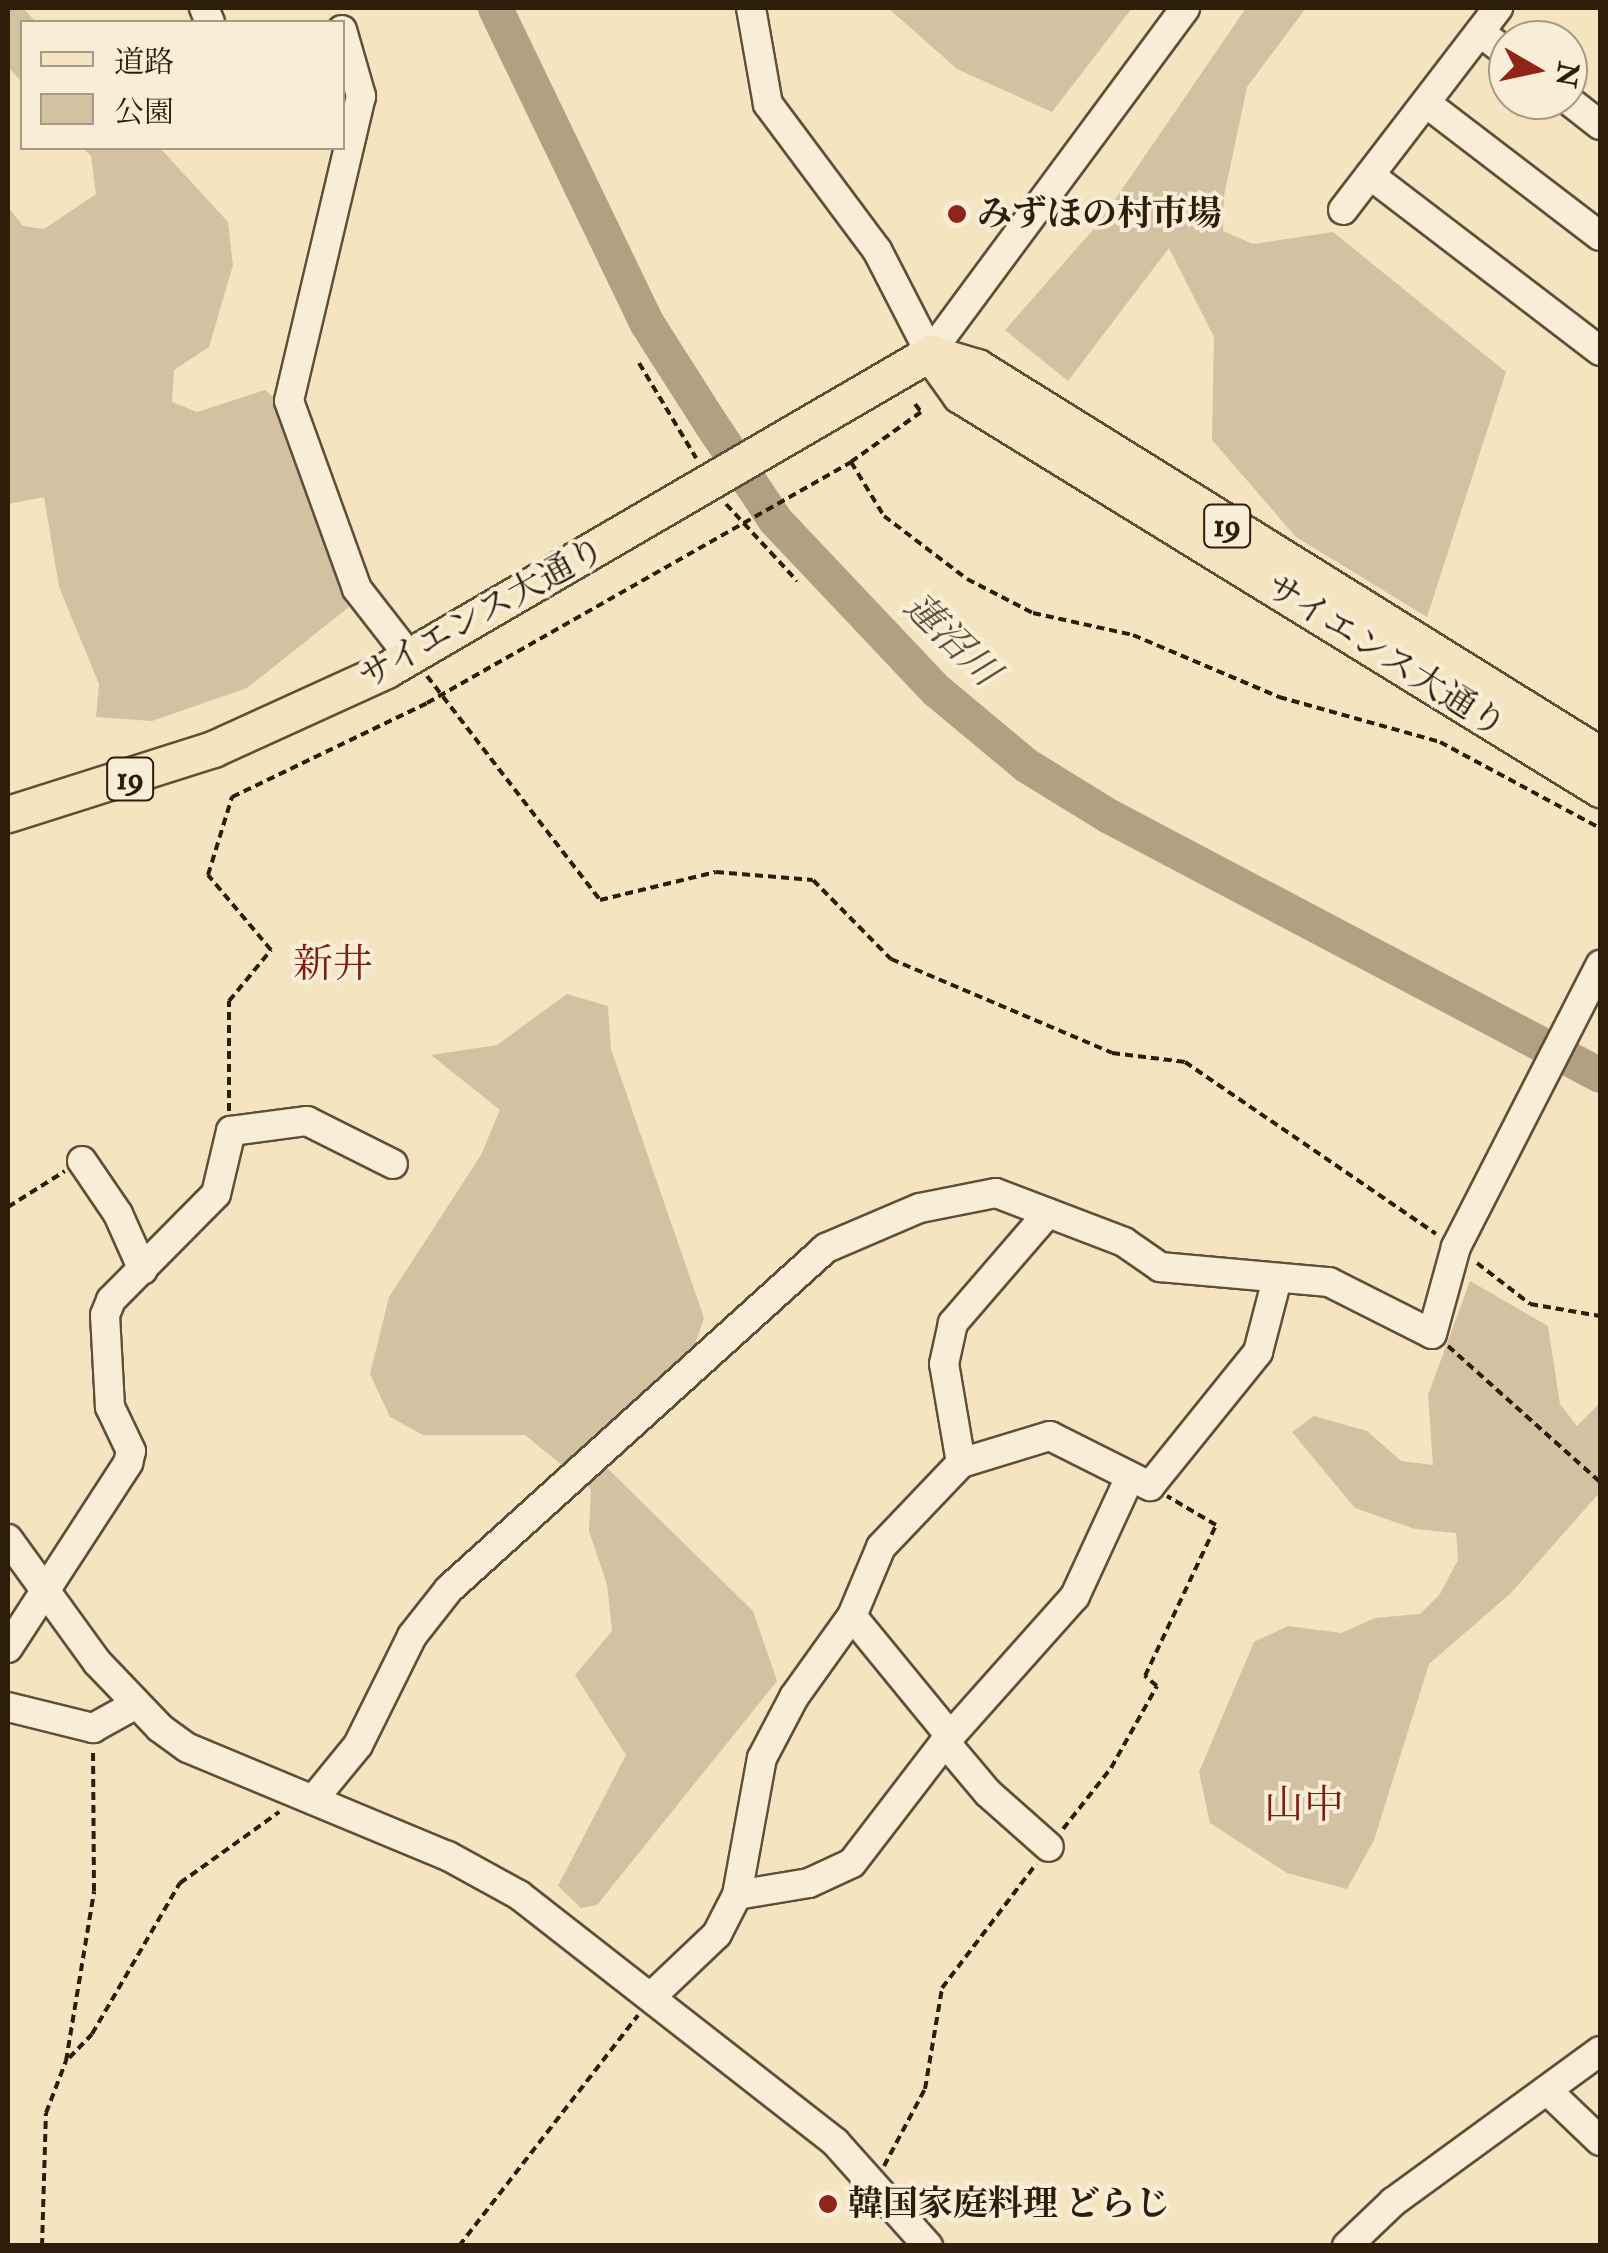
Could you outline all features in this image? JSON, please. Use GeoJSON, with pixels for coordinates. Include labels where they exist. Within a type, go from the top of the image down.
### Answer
{"type":"FeatureCollection","features":[{"type":"Feature","properties":{"kind":"main road","name":"サイエンス大通り"},"geometry":{"type":"LineString","coordinates":[[930,352],[960,395],[1600,789]]}},
{"type":"Feature","properties":{"kind":"main road","name":"サイエンス大通り"},"geometry":{"type":"LineString","coordinates":[[8,814],[213,749],[410,657],[720,479],[930,352],[977,367],[1600,756]]}},
{"type":"Feature","properties":{"kind":"street"},"geometry":{"type":"LineString","coordinates":[[752,8],[768,104],[877,250],[930,352],[1185,8]]}},
{"type":"Feature","properties":{"kind":"street"},"geometry":{"type":"LineString","coordinates":[[1343,210],[1498,8]]}},
{"type":"Feature","properties":{"kind":"street"},"geometry":{"type":"LineString","coordinates":[[1480,32],[1488,38]]}},
{"type":"Feature","properties":{"kind":"street"},"geometry":{"type":"LineString","coordinates":[[345,51],[352,101],[345,134]]}},
{"type":"Feature","properties":{"kind":"street"},"geometry":{"type":"LineString","coordinates":[[1426,103],[1600,236]]}},
{"type":"Feature","properties":{"kind":"street"},"geometry":{"type":"LineString","coordinates":[[342,150],[289,400],[357,589],[410,657]]}},
{"type":"Feature","properties":{"kind":"street"},"geometry":{"type":"LineString","coordinates":[[1370,175],[1600,351]]}},
{"type":"Feature","properties":{"kind":"street"},"geometry":{"type":"LineString","coordinates":[[308,1798],[358,1745],[412,1636],[449,1589],[826,1248],[920,1208],[971,1194],[996,1193],[1124,1242],[1160,1267],[1329,1282],[1432,1334],[1456,1247],[1600,965]]}},
{"type":"Feature","properties":{"kind":"street"},"geometry":{"type":"LineString","coordinates":[[8,1648],[128,1463],[130,1451],[110,1407],[106,1316],[111,1300],[216,1194],[231,1131],[307,1121],[393,1164]]}},
{"type":"Feature","properties":{"kind":"street"},"geometry":{"type":"LineString","coordinates":[[82,1161],[118,1214],[143,1270]]}},
{"type":"Feature","properties":{"kind":"street"},"geometry":{"type":"LineString","coordinates":[[961,1463],[944,1364],[953,1323],[1048,1214]]}},
{"type":"Feature","properties":{"kind":"street"},"geometry":{"type":"LineString","coordinates":[[737,1896],[809,1883],[852,1863],[948,1740],[1074,1596],[1140,1483],[1258,1352],[1277,1280]]}},
{"type":"Feature","properties":{"kind":"street"},"geometry":{"type":"LineString","coordinates":[[653,1996],[717,1934],[737,1896],[762,1758],[794,1697],[852,1616],[882,1547],[961,1463],[1050,1436],[1140,1483]]}},
{"type":"Feature","properties":{"kind":"street"},"geometry":{"type":"LineString","coordinates":[[8,1539],[134,1706],[188,1748],[448,1856],[519,1895],[653,1996],[836,2143],[928,2246]]}},
{"type":"Feature","properties":{"kind":"street"},"geometry":{"type":"LineString","coordinates":[[852,1616],[988,1793],[1049,1847]]}},
{"type":"Feature","properties":{"kind":"street"},"geometry":{"type":"LineString","coordinates":[[8,1708],[93,1728],[134,1706]]}},
{"type":"Feature","properties":{"kind":"street"},"geometry":{"type":"LineString","coordinates":[[1347,2246],[1393,2202],[1550,2093],[1600,2051]]}},
{"type":"Feature","properties":{"kind":"street"},"geometry":{"type":"LineString","coordinates":[[1550,2093],[1600,2140]]}},
{"type":"Feature","properties":{"kind":"path"},"geometry":{"type":"LineString","coordinates":[[639,364],[720,479]]}},
{"type":"Feature","properties":{"kind":"path"},"geometry":{"type":"LineString","coordinates":[[231,1131],[229,1000],[271,950],[208,875],[232,797],[442,693],[851,462],[921,412],[915,404]]}},
{"type":"Feature","properties":{"kind":"path"},"geometry":{"type":"LineString","coordinates":[[851,462],[884,516],[924,552],[1032,612],[1132,634],[1279,697],[1440,742],[1600,828]]}},
{"type":"Feature","properties":{"kind":"path"},"geometry":{"type":"LineString","coordinates":[[740,524],[797,581]]}},
{"type":"Feature","properties":{"kind":"path"},"geometry":{"type":"LineString","coordinates":[[442,693],[600,900],[716,872],[813,880],[891,959],[1014,1017],[1112,1053],[1185,1062],[1456,1247],[1530,1304],[1600,1316]]}},
{"type":"Feature","properties":{"kind":"path"},"geometry":{"type":"LineString","coordinates":[[8,1206],[82,1161]]}},
{"type":"Feature","properties":{"kind":"path"},"geometry":{"type":"LineString","coordinates":[[1432,1334],[1600,1482]]}},
{"type":"Feature","properties":{"kind":"path"},"geometry":{"type":"LineString","coordinates":[[869,2179],[884,2166],[925,2089],[942,1988],[1111,1768],[1158,1686],[1145,1676],[1216,1525],[1140,1483]]}},
{"type":"Feature","properties":{"kind":"path"},"geometry":{"type":"LineString","coordinates":[[42,2246],[46,2113],[66,2062],[94,1891],[93,1728]]}},
{"type":"Feature","properties":{"kind":"path"},"geometry":{"type":"LineString","coordinates":[[66,2062],[92,2034],[180,1884],[308,1798]]}},
{"type":"Feature","properties":{"kind":"path"},"geometry":{"type":"LineString","coordinates":[[459,2246],[653,1996]]}},
{"type":"Feature","properties":{"kind":"green space"},"geometry":{"type":"Polygon","coordinates":[[[8,8],[23,8],[34,20],[20,20],[20,80],[8,67],[8,8]]]}},
{"type":"Feature","properties":{"kind":"green space"},"geometry":{"type":"Polygon","coordinates":[[[888,8],[1132,8],[1052,112],[957,69],[888,8]]]}},
{"type":"Feature","properties":{"kind":"green space"},"geometry":{"type":"Polygon","coordinates":[[[1246,8],[1306,8],[1247,87],[1224,196],[1223,231],[1253,244],[1333,232],[1506,372],[1427,617],[1296,537],[1212,440],[1214,337],[1169,248],[1068,381],[1005,330],[1099,223],[1246,8]]]}},
{"type":"Feature","properties":{"kind":"green space"},"geometry":{"type":"Polygon","coordinates":[[[85,150],[162,150],[228,222],[233,265],[209,347],[174,370],[172,402],[197,412],[265,390],[273,397],[349,607],[247,688],[152,721],[96,717],[99,684],[59,587],[44,497],[8,504],[8,207],[23,226],[44,229],[96,194],[91,156],[85,150]]]}},
{"type":"Feature","properties":{"kind":"green space"},"geometry":{"type":"Polygon","coordinates":[[[567,994],[608,1006],[611,1049],[704,1318],[690,1358],[607,1468],[753,1611],[777,1681],[597,1905],[581,1908],[558,1886],[626,1755],[575,1675],[612,1631],[607,1584],[589,1531],[591,1489],[525,1435],[423,1435],[390,1417],[370,1374],[389,1297],[481,1155],[500,1110],[431,1055],[497,1045],[567,994]]]}},
{"type":"Feature","properties":{"kind":"green space"},"geometry":{"type":"Polygon","coordinates":[[[1470,1281],[1548,1326],[1560,1404],[1577,1426],[1600,1403],[1600,1492],[1511,1593],[1429,1664],[1374,1840],[1347,1889],[1287,1873],[1210,1823],[1199,1772],[1254,1642],[1288,1626],[1341,1633],[1375,1618],[1420,1614],[1440,1594],[1458,1560],[1456,1533],[1415,1529],[1355,1508],[1292,1432],[1314,1416],[1367,1431],[1401,1461],[1433,1465],[1428,1395],[1470,1281]]]}},
{"type":"Feature","properties":{"kind":"waterway","name":"蓮沼川"},"geometry":{"type":"LineString","coordinates":[[495,8],[646,322],[711,424],[775,520],[936,690],[1026,765],[1109,816],[1600,1075]]}},
{"type":"Feature","properties":{"kind":"place","name":"みずほの村市場"},"geometry":{"type":"Point","coordinates":[957,214]}},
{"type":"Feature","properties":{"kind":"place","name":"韓国家庭料理 どらじ"},"geometry":{"type":"Point","coordinates":[828,2204]}},
{"type":"Feature","properties":{"kind":"district","name":"新井"},"geometry":{"type":"Point","coordinates":[333,965]}},
{"type":"Feature","properties":{"kind":"district","name":"山中"},"geometry":{"type":"Point","coordinates":[1304,1806]}}]}
